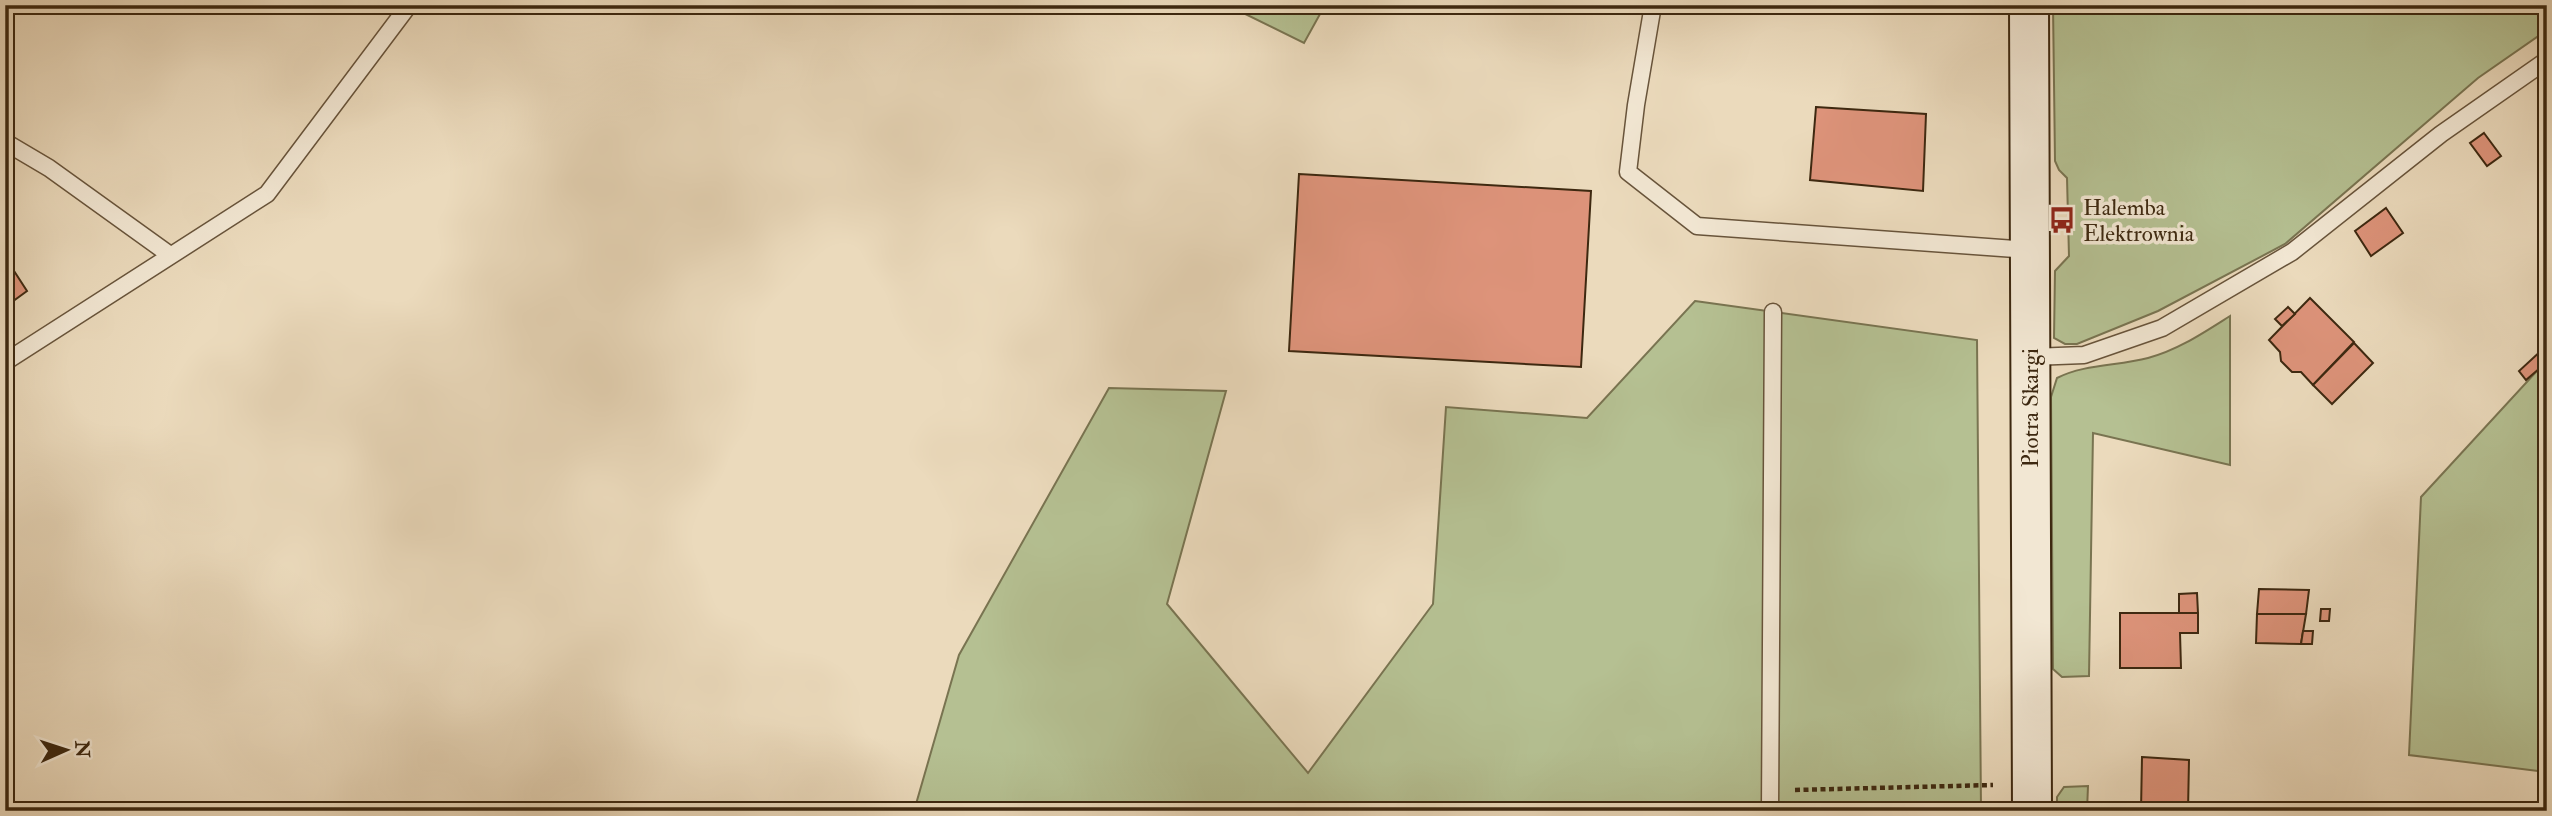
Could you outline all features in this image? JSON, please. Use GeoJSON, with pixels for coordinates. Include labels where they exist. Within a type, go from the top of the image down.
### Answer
{"type":"FeatureCollection","features":[{"type":"Feature","properties":{"kind":"street","name":"Piotra Skargi"},"geometry":{"type":"LineString","coordinates":[[2029,5],[2032,797]]}},
{"type":"Feature","properties":{"kind":"lane"},"geometry":{"type":"LineString","coordinates":[[5,362],[267,194],[409,5]]}},
{"type":"Feature","properties":{"kind":"lane"},"geometry":{"type":"LineString","coordinates":[[1653,5],[1628,172],[1697,226],[2029,250]]}},
{"type":"Feature","properties":{"kind":"lane"},"geometry":{"type":"LineString","coordinates":[[2030,357],[2084,355],[2162,328],[2292,252],[2441,134],[2547,60]]}},
{"type":"Feature","properties":{"kind":"lane"},"geometry":{"type":"LineString","coordinates":[[5,142],[48,168],[170,255]]}},
{"type":"Feature","properties":{"kind":"lane"},"geometry":{"type":"LineString","coordinates":[[1770,811],[1773,312]]}},
{"type":"Feature","properties":{"kind":"path"},"geometry":{"type":"LineString","coordinates":[[1770,791],[2032,797]]}},
{"type":"Feature","properties":{"kind":"green space"},"geometry":{"type":"Polygon","coordinates":[[[1227,5],[1325,5],[1304,43],[1227,5]]]}},
{"type":"Feature","properties":{"kind":"green space"},"geometry":{"type":"Polygon","coordinates":[[[2053,5],[2547,5],[2547,30],[2478,78],[2285,244],[2158,311],[2077,344],[2065,344],[2054,338],[2055,271],[2069,256],[2067,178],[2055,161],[2053,5]]]}},
{"type":"Feature","properties":{"kind":"green space"},"geometry":{"type":"Polygon","coordinates":[[[1695,301],[1977,340],[1981,811],[914,811],[959,655],[1109,388],[1226,391],[1167,604],[1308,773],[1433,604],[1446,407],[1587,418],[1695,301]]]}},
{"type":"Feature","properties":{"kind":"green space"},"geometry":{"type":"Polygon","coordinates":[[[2230,316],[2230,465],[2093,433],[2089,676],[2062,677],[2053,669],[2051,397],[2057,378],[2078,370],[2159,355],[2230,316]]]}},
{"type":"Feature","properties":{"kind":"green space"},"geometry":{"type":"Polygon","coordinates":[[[2547,360],[2547,772],[2409,755],[2421,497],[2547,360]]]}},
{"type":"Feature","properties":{"kind":"green space"},"geometry":{"type":"Polygon","coordinates":[[[2088,786],[2087,811],[2057,811],[2057,797],[2064,787],[2088,786]]]}},
{"type":"Feature","properties":{"kind":"building"},"geometry":{"type":"Polygon","coordinates":[[[1816,107],[1926,114],[1923,191],[1810,180],[1816,107]]]}},
{"type":"Feature","properties":{"kind":"building"},"geometry":{"type":"Polygon","coordinates":[[[2484,133],[2501,156],[2487,166],[2470,143],[2484,133]]]}},
{"type":"Feature","properties":{"kind":"building"},"geometry":{"type":"Polygon","coordinates":[[[1299,174],[1591,191],[1581,367],[1289,351],[1299,174]]]}},
{"type":"Feature","properties":{"kind":"building"},"geometry":{"type":"Polygon","coordinates":[[[2386,208],[2403,233],[2371,256],[2355,231],[2386,208]]]}},
{"type":"Feature","properties":{"kind":"building"},"geometry":{"type":"Polygon","coordinates":[[[5,257],[27,291],[5,307],[5,257]]]}},
{"type":"Feature","properties":{"kind":"building"},"geometry":{"type":"Polygon","coordinates":[[[2310,298],[2354,342],[2313,385],[2301,372],[2292,372],[2281,361],[2280,352],[2269,340],[2310,298]]]}},
{"type":"Feature","properties":{"kind":"building"},"geometry":{"type":"Polygon","coordinates":[[[2288,307],[2295,314],[2282,326],[2275,319],[2288,307]]]}},
{"type":"Feature","properties":{"kind":"building"},"geometry":{"type":"Polygon","coordinates":[[[2547,317],[2547,331],[2540,324],[2547,317]]]}},
{"type":"Feature","properties":{"kind":"building"},"geometry":{"type":"Polygon","coordinates":[[[2354,343],[2373,363],[2332,404],[2313,385],[2354,343]]]}},
{"type":"Feature","properties":{"kind":"building"},"geometry":{"type":"Polygon","coordinates":[[[2543,349],[2547,354],[2547,362],[2526,380],[2519,371],[2543,349]]]}},
{"type":"Feature","properties":{"kind":"building"},"geometry":{"type":"Polygon","coordinates":[[[2259,589],[2309,590],[2306,614],[2257,614],[2259,589]]]}},
{"type":"Feature","properties":{"kind":"building"},"geometry":{"type":"Polygon","coordinates":[[[2197,593],[2198,613],[2179,613],[2179,594],[2197,593]]]}},
{"type":"Feature","properties":{"kind":"building"},"geometry":{"type":"Polygon","coordinates":[[[2321,609],[2330,609],[2329,621],[2320,621],[2321,609]]]}},
{"type":"Feature","properties":{"kind":"building"},"geometry":{"type":"Polygon","coordinates":[[[2120,613],[2198,613],[2198,633],[2180,633],[2181,668],[2120,668],[2120,613]]]}},
{"type":"Feature","properties":{"kind":"building"},"geometry":{"type":"Polygon","coordinates":[[[2257,614],[2306,614],[2301,644],[2256,643],[2257,614]]]}},
{"type":"Feature","properties":{"kind":"building"},"geometry":{"type":"Polygon","coordinates":[[[2303,631],[2313,631],[2312,644],[2301,644],[2303,631]]]}},
{"type":"Feature","properties":{"kind":"building"},"geometry":{"type":"Polygon","coordinates":[[[2142,757],[2189,760],[2188,811],[2141,811],[2142,757]]]}},
{"type":"Feature","properties":{"kind":"place","name":"Halemba Elektrownia"},"geometry":{"type":"Point","coordinates":[2062,220]}}]}
